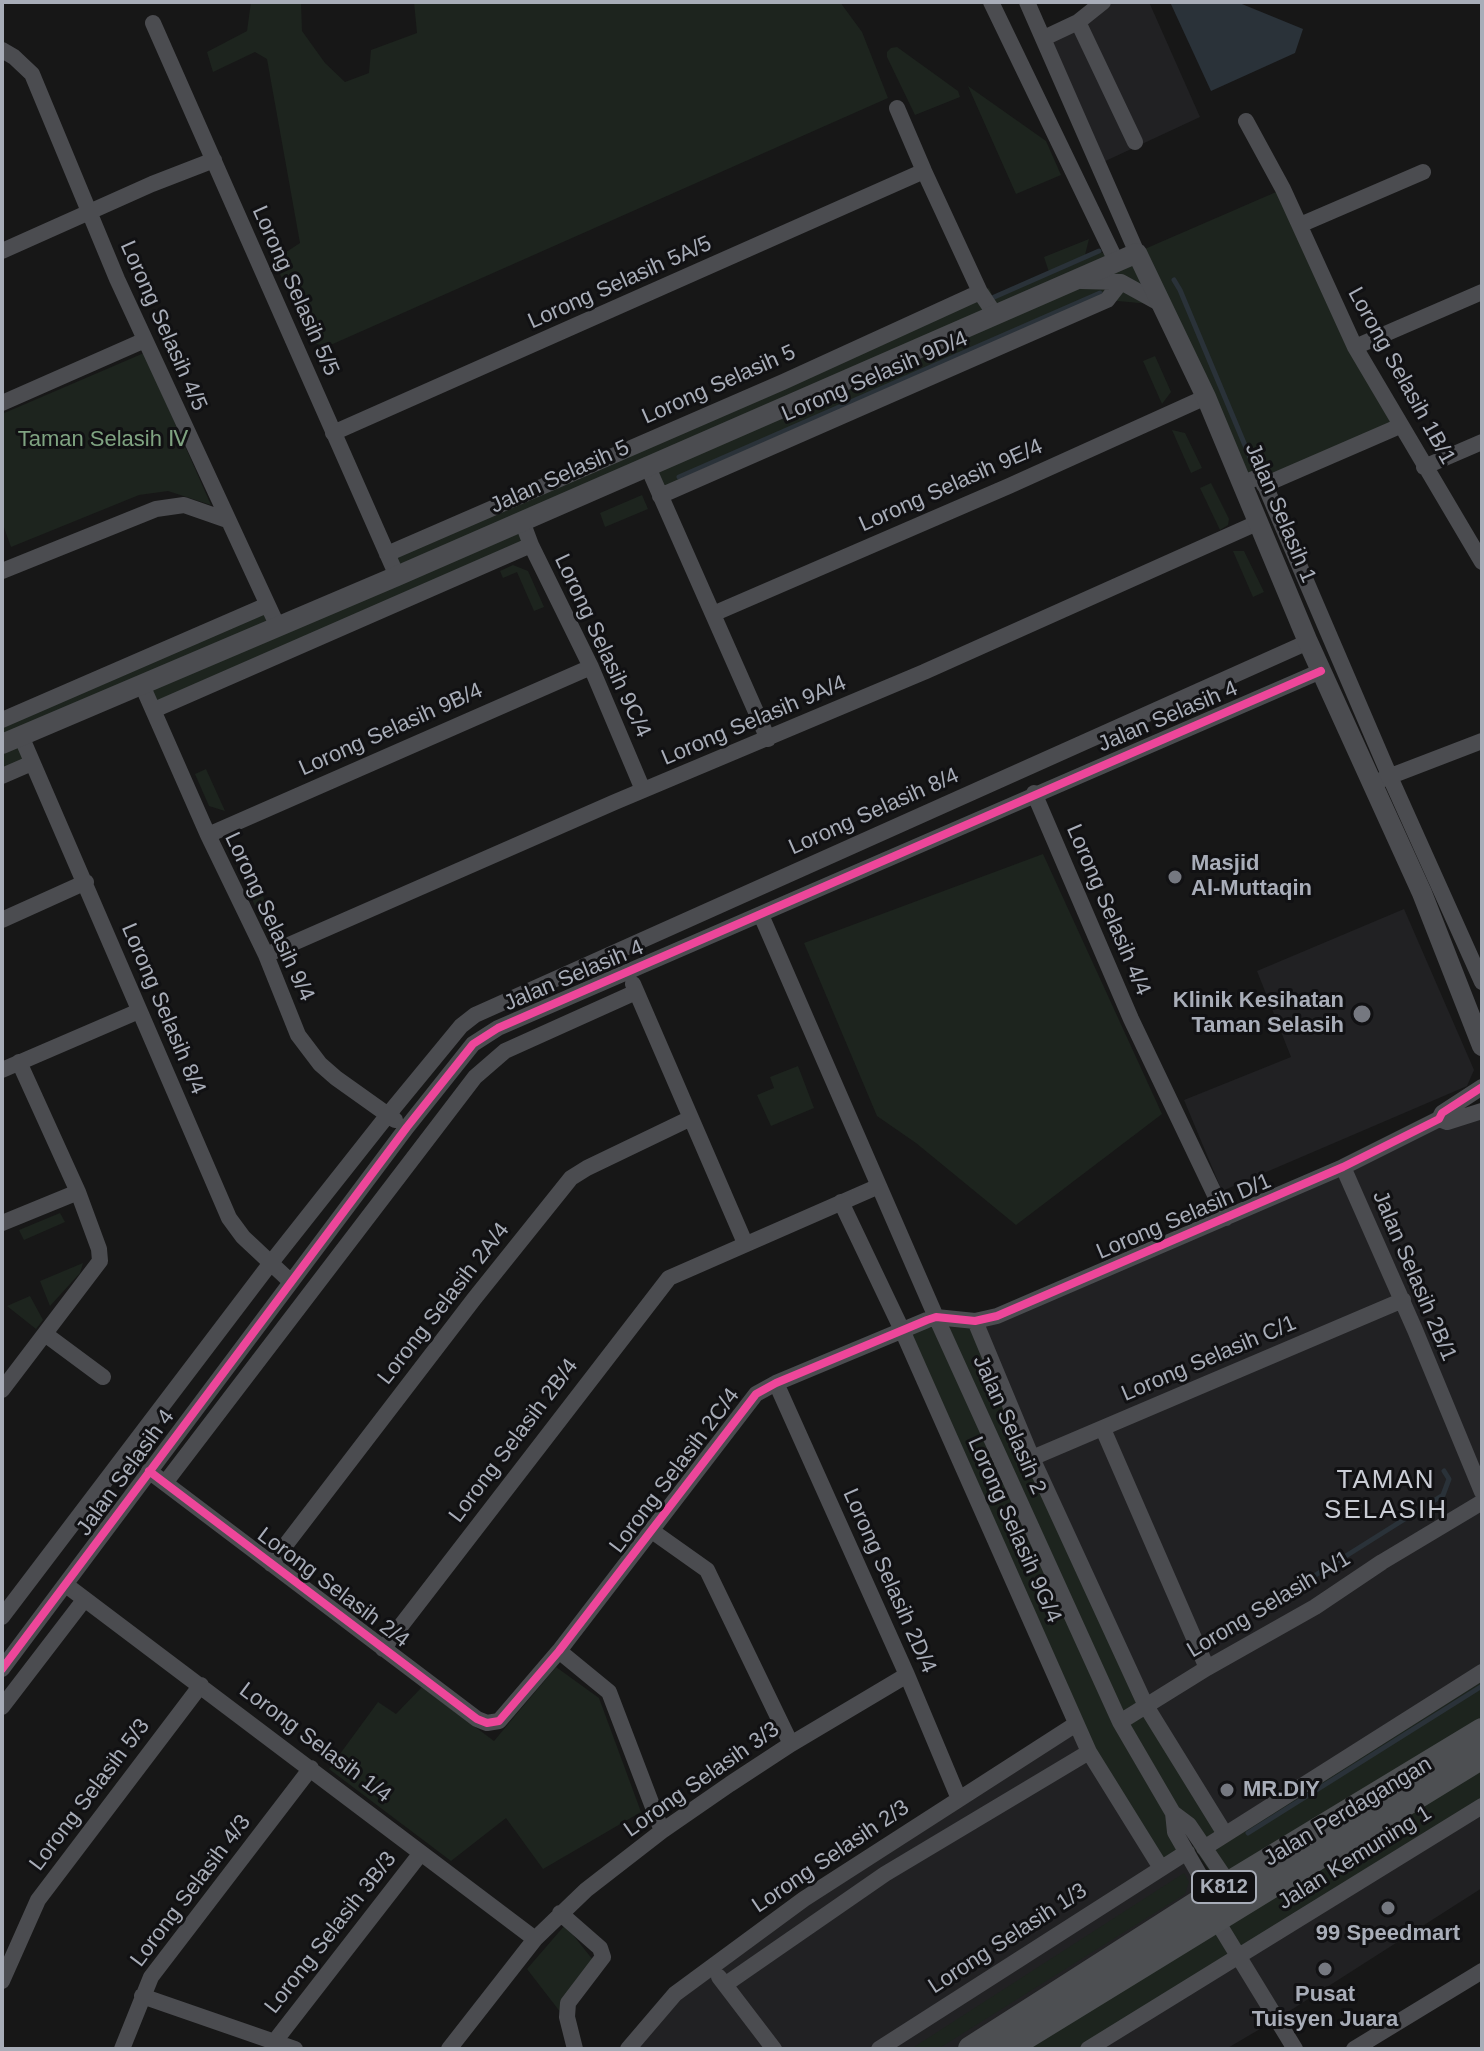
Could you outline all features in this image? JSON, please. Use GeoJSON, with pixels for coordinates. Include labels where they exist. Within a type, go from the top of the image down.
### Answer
{"type":"FeatureCollection","features":[{"type":"Feature","properties":{"kind":"main road","name":"Jalan Perdagangan"},"geometry":{"type":"LineString","coordinates":[[971,2049],[1218,1899],[1482,1731]]}},
{"type":"Feature","properties":{"kind":"main road","name":"Jalan Perdagangan"},"geometry":{"type":"LineString","coordinates":[[1005,2049],[1218,1899],[1482,1756]]}},
{"type":"Feature","properties":{"kind":"street"},"geometry":{"type":"LineString","coordinates":[[991,2],[1116,261]]}},
{"type":"Feature","properties":{"kind":"street","name":"Jalan Selasih 1"},"geometry":{"type":"LineString","coordinates":[[1027,2],[1137,253],[1206,397],[1321,671],[1380,780],[1482,1046]]}},
{"type":"Feature","properties":{"kind":"street"},"geometry":{"type":"LineString","coordinates":[[1013,44],[1078,22],[1103,2]]}},
{"type":"Feature","properties":{"kind":"street"},"geometry":{"type":"LineString","coordinates":[[1078,22],[1135,142]]}},
{"type":"Feature","properties":{"kind":"street","name":"Lorong Selasih 5/5"},"geometry":{"type":"LineString","coordinates":[[153,23],[397,576]]}},
{"type":"Feature","properties":{"kind":"street","name":"Lorong Selasih 4/5"},"geometry":{"type":"LineString","coordinates":[[2,50],[32,74],[145,340],[278,627]]}},
{"type":"Feature","properties":{"kind":"street"},"geometry":{"type":"LineString","coordinates":[[897,108],[980,292],[994,313]]}},
{"type":"Feature","properties":{"kind":"street","name":"Lorong Selasih 1B/1"},"geometry":{"type":"LineString","coordinates":[[1246,121],[1300,225],[1355,347],[1482,562]]}},
{"type":"Feature","properties":{"kind":"street"},"geometry":{"type":"LineString","coordinates":[[2,251],[152,184],[214,160]]}},
{"type":"Feature","properties":{"kind":"street","name":"Lorong Selasih 5A/5"},"geometry":{"type":"LineString","coordinates":[[333,433],[924,171]]}},
{"type":"Feature","properties":{"kind":"street"},"geometry":{"type":"LineString","coordinates":[[1300,225],[1423,172]]}},
{"type":"Feature","properties":{"kind":"street","name":"Jalan Selasih 5"},"geometry":{"type":"LineString","coordinates":[[11,740],[397,576],[1137,253]]}},
{"type":"Feature","properties":{"kind":"street"},"geometry":{"type":"LineString","coordinates":[[1067,282],[1121,282],[1161,304]]}},
{"type":"Feature","properties":{"kind":"street","name":"Lorong Selasih 9D/4"},"geometry":{"type":"LineString","coordinates":[[660,496],[1107,300],[1121,282]]}},
{"type":"Feature","properties":{"kind":"street","name":"Lorong Selasih 5"},"geometry":{"type":"LineString","coordinates":[[387,554],[783,382],[980,292]]}},
{"type":"Feature","properties":{"kind":"street"},"geometry":{"type":"LineString","coordinates":[[1355,347],[1482,292]]}},
{"type":"Feature","properties":{"kind":"street"},"geometry":{"type":"LineString","coordinates":[[2,403],[145,340]]}},
{"type":"Feature","properties":{"kind":"street","name":"Lorong Selasih 9E/4"},"geometry":{"type":"LineString","coordinates":[[713,614],[1206,397]]}},
{"type":"Feature","properties":{"kind":"street"},"geometry":{"type":"LineString","coordinates":[[1264,485],[1400,426]]}},
{"type":"Feature","properties":{"kind":"street"},"geometry":{"type":"LineString","coordinates":[[1424,467],[1482,442]]}},
{"type":"Feature","properties":{"kind":"street"},"geometry":{"type":"LineString","coordinates":[[647,465],[768,739]]}},
{"type":"Feature","properties":{"kind":"street"},"geometry":{"type":"LineString","coordinates":[[1241,484],[1261,476],[1380,780],[1482,982]]}},
{"type":"Feature","properties":{"kind":"street"},"geometry":{"type":"LineString","coordinates":[[2,571],[156,509],[184,505],[227,520]]}},
{"type":"Feature","properties":{"kind":"street","name":"Lorong Selasih 9C/4"},"geometry":{"type":"LineString","coordinates":[[522,521],[591,667],[643,790]]}},
{"type":"Feature","properties":{"kind":"street","name":"Lorong Selasih 9A/4"},"geometry":{"type":"LineString","coordinates":[[266,955],[643,790],[924,672],[1257,523]]}},
{"type":"Feature","properties":{"kind":"street"},"geometry":{"type":"LineString","coordinates":[[154,710],[531,545]]}},
{"type":"Feature","properties":{"kind":"street"},"geometry":{"type":"LineString","coordinates":[[2,720],[267,605]]}},
{"type":"Feature","properties":{"kind":"street","name":"Lorong Selasih 8/4"},"geometry":{"type":"LineString","coordinates":[[387,1116],[461,1026],[475,1015],[1308,642]]}},
{"type":"Feature","properties":{"kind":"street","name":"Lorong Selasih 9B/4"},"geometry":{"type":"LineString","coordinates":[[208,835],[591,667]]}},
{"type":"Feature","properties":{"kind":"street","name":"Jalan Selasih 4"},"geometry":{"type":"LineString","coordinates":[[2,1669],[407,1127],[459,1060],[484,1037],[498,1028],[1034,793],[1321,671]]}},
{"type":"Feature","properties":{"kind":"street","name":"Lorong Selasih 9/4"},"geometry":{"type":"LineString","coordinates":[[142,685],[208,835],[266,955],[298,1035],[310,1053],[336,1078],[407,1127]]}},
{"type":"Feature","properties":{"kind":"street"},"geometry":{"type":"LineString","coordinates":[[36,706],[45,726]]}},
{"type":"Feature","properties":{"kind":"street","name":"Lorong Selasih 8/4"},"geometry":{"type":"LineString","coordinates":[[11,740],[32,763],[229,1218],[243,1237],[291,1282]]}},
{"type":"Feature","properties":{"kind":"street"},"geometry":{"type":"LineString","coordinates":[[1380,780],[1482,741]]}},
{"type":"Feature","properties":{"kind":"street"},"geometry":{"type":"LineString","coordinates":[[2,776],[32,763]]}},
{"type":"Feature","properties":{"kind":"street","name":"Lorong Selasih 4/4"},"geometry":{"type":"LineString","coordinates":[[1034,793],[1131,1019],[1226,1218]]}},
{"type":"Feature","properties":{"kind":"street"},"geometry":{"type":"LineString","coordinates":[[871,837],[881,860]]}},
{"type":"Feature","properties":{"kind":"street"},"geometry":{"type":"LineString","coordinates":[[2,920],[86,882]]}},
{"type":"Feature","properties":{"kind":"street","name":"Jalan Selasih 2"},"geometry":{"type":"LineString","coordinates":[[761,915],[936,1317],[1120,1722],[1173,1813]]}},
{"type":"Feature","properties":{"kind":"street"},"geometry":{"type":"LineString","coordinates":[[628,973],[745,1243]]}},
{"type":"Feature","properties":{"kind":"street"},"geometry":{"type":"LineString","coordinates":[[165,1483],[475,1077],[505,1051],[636,992]]}},
{"type":"Feature","properties":{"kind":"street"},"geometry":{"type":"LineString","coordinates":[[2,1070],[139,1011]]}},
{"type":"Feature","properties":{"kind":"street"},"geometry":{"type":"LineString","coordinates":[[2,1390],[100,1261],[99,1249],[78,1192],[19,1062]]}},
{"type":"Feature","properties":{"kind":"street"},"geometry":{"type":"LineString","coordinates":[[1480,1117],[1447,1122],[1439,1119],[1442,1113],[1482,1087]]}},
{"type":"Feature","properties":{"kind":"street"},"geometry":{"type":"LineString","coordinates":[[2,1617],[270,1264],[387,1116]]}},
{"type":"Feature","properties":{"kind":"street","name":"Lorong Selasih 2A/4"},"geometry":{"type":"LineString","coordinates":[[271,1564],[571,1178],[691,1118]]}},
{"type":"Feature","properties":{"kind":"street","name":"Lorong Selasih D/1"},"geometry":{"type":"LineString","coordinates":[[936,1317],[975,1321],[997,1316],[1343,1167],[1439,1119]]}},
{"type":"Feature","properties":{"kind":"street","name":"Jalan Selasih 2B/1"},"geometry":{"type":"LineString","coordinates":[[1343,1167],[1403,1300],[1482,1492]]}},
{"type":"Feature","properties":{"kind":"street","name":"Lorong Selasih 2B/4"},"geometry":{"type":"LineString","coordinates":[[383,1649],[669,1278],[879,1186]]}},
{"type":"Feature","properties":{"kind":"street"},"geometry":{"type":"LineString","coordinates":[[2,1223],[78,1192]]}},
{"type":"Feature","properties":{"kind":"street","name":"Lorong Selasih 9G/4"},"geometry":{"type":"LineString","coordinates":[[841,1202],[902,1330],[1089,1752],[1161,1868]]}},
{"type":"Feature","properties":{"kind":"street","name":"Lorong Selasih C/1"},"geometry":{"type":"LineString","coordinates":[[1032,1458],[1403,1300]]}},
{"type":"Feature","properties":{"kind":"street","name":"Lorong Selasih 2C/4"},"geometry":{"type":"LineString","coordinates":[[499,1721],[559,1651],[756,1394],[936,1317]]}},
{"type":"Feature","properties":{"kind":"street"},"geometry":{"type":"LineString","coordinates":[[975,1321],[1032,1458],[1146,1706],[1225,1834]]}},
{"type":"Feature","properties":{"kind":"street"},"geometry":{"type":"LineString","coordinates":[[45,1334],[103,1377]]}},
{"type":"Feature","properties":{"kind":"street","name":"Lorong Selasih 2D/4"},"geometry":{"type":"LineString","coordinates":[[776,1383],[959,1799]]}},
{"type":"Feature","properties":{"kind":"street"},"geometry":{"type":"LineString","coordinates":[[1103,1429],[1207,1668]]}},
{"type":"Feature","properties":{"kind":"street"},"geometry":{"type":"LineString","coordinates":[[116,1470],[137,1486]]}},
{"type":"Feature","properties":{"kind":"street","name":"Lorong Selasih 2/4"},"geometry":{"type":"LineString","coordinates":[[149,1471],[477,1719],[487,1723],[499,1721]]}},
{"type":"Feature","properties":{"kind":"street","name":"Lorong Selasih A/1"},"geometry":{"type":"LineString","coordinates":[[1120,1722],[1315,1607],[1382,1562],[1482,1502]]}},
{"type":"Feature","properties":{"kind":"street"},"geometry":{"type":"LineString","coordinates":[[652,1531],[707,1570],[791,1744]]}},
{"type":"Feature","properties":{"kind":"street","name":"Lorong Selasih 1/4"},"geometry":{"type":"LineString","coordinates":[[66,1585],[535,1939]]}},
{"type":"Feature","properties":{"kind":"street"},"geometry":{"type":"LineString","coordinates":[[2,1707],[84,1600]]}},
{"type":"Feature","properties":{"kind":"street"},"geometry":{"type":"LineString","coordinates":[[559,1651],[609,1692],[662,1831]]}},
{"type":"Feature","properties":{"kind":"street"},"geometry":{"type":"LineString","coordinates":[[1204,1848],[1482,1672]]}},
{"type":"Feature","properties":{"kind":"street","name":"Lorong Selasih 3/3"},"geometry":{"type":"LineString","coordinates":[[535,1939],[560,1913],[662,1831],[791,1744],[907,1675]]}},
{"type":"Feature","properties":{"kind":"street","name":"Lorong Selasih 5/3"},"geometry":{"type":"LineString","coordinates":[[2,1981],[38,1900],[201,1685]]}},
{"type":"Feature","properties":{"kind":"street","name":"Lorong Selasih 2/3"},"geometry":{"type":"LineString","coordinates":[[628,2049],[675,1994],[804,1899],[1076,1724]]}},
{"type":"Feature","properties":{"kind":"street"},"geometry":{"type":"LineString","coordinates":[[726,1984],[885,1874],[1089,1752]]}},
{"type":"Feature","properties":{"kind":"street","name":"Lorong Selasih 4/3"},"geometry":{"type":"LineString","coordinates":[[122,2049],[151,1977],[311,1768]]}},
{"type":"Feature","properties":{"kind":"street","name":"Jalan Kemuning 1"},"geometry":{"type":"LineString","coordinates":[[1088,2049],[1482,1806]]}},
{"type":"Feature","properties":{"kind":"street"},"geometry":{"type":"LineString","coordinates":[[1173,1813],[1189,1825],[1204,1848],[1238,1957],[1295,2049]]}},
{"type":"Feature","properties":{"kind":"street"},"geometry":{"type":"LineString","coordinates":[[1173,1813],[1175,1832],[1218,1899]]}},
{"type":"Feature","properties":{"kind":"street","name":"Lorong Selasih 1/3"},"geometry":{"type":"LineString","coordinates":[[879,2049],[1187,1852]]}},
{"type":"Feature","properties":{"kind":"street","name":"Lorong Selasih 3B/3"},"geometry":{"type":"LineString","coordinates":[[275,2041],[421,1853]]}},
{"type":"Feature","properties":{"kind":"street"},"geometry":{"type":"LineString","coordinates":[[560,1913],[600,1948],[603,1957],[568,2003],[567,2017],[575,2049]]}},
{"type":"Feature","properties":{"kind":"street"},"geometry":{"type":"LineString","coordinates":[[449,2049],[535,1939]]}},
{"type":"Feature","properties":{"kind":"street"},"geometry":{"type":"LineString","coordinates":[[709,1968],[726,1984],[774,2049]]}},
{"type":"Feature","properties":{"kind":"street"},"geometry":{"type":"LineString","coordinates":[[1354,2049],[1482,1971]]}},
{"type":"Feature","properties":{"kind":"street"},"geometry":{"type":"LineString","coordinates":[[142,1996],[295,2049]]}},
{"type":"Feature","properties":{"kind":"shaded area"},"geometry":{"type":"Polygon","coordinates":[[[1105,2],[1149,2],[1200,117],[1099,164],[1044,38],[1105,2]]]}},
{"type":"Feature","properties":{"kind":"shaded area"},"geometry":{"type":"Polygon","coordinates":[[[1170,2],[1237,2],[1303,29],[1295,53],[1211,91],[1170,2]]]}},
{"type":"Feature","properties":{"kind":"shaded area","name":"Klinik Kesihatan Taman Selasih"},"geometry":{"type":"Polygon","coordinates":[[[1404,909],[1474,1070],[1467,1086],[1222,1191],[1184,1100],[1291,1057],[1257,971],[1404,909]]]}},
{"type":"Feature","properties":{"kind":"shaded area","name":"TAMAN SELASIH"},"geometry":{"type":"Polygon","coordinates":[[[1482,1111],[1482,1672],[1225,1834],[1146,1706],[975,1321],[1439,1119],[1482,1111]]]}},
{"type":"Feature","properties":{"kind":"shaded area"},"geometry":{"type":"Polygon","coordinates":[[[1076,1724],[1211,1895],[971,2049],[628,2049],[675,1994],[1076,1724]]]}},
{"type":"Feature","properties":{"kind":"shaded area"},"geometry":{"type":"Polygon","coordinates":[[[1482,1806],[1482,1888],[1277,2019],[1226,2049],[1088,2049],[1482,1806]]]}},
{"type":"Feature","properties":{"kind":"green space"},"geometry":{"type":"Polygon","coordinates":[[[251,2],[301,2],[302,31],[325,63],[345,82],[369,73],[371,50],[417,33],[414,2],[840,2],[862,32],[888,98],[326,347],[309,341],[274,260],[300,243],[267,59],[255,52],[213,72],[207,52],[247,31],[251,2]]]}},
{"type":"Feature","properties":{"kind":"green space"},"geometry":{"type":"Polygon","coordinates":[[[897,47],[958,91],[960,97],[915,115],[887,57],[891,48],[897,47]]]}},
{"type":"Feature","properties":{"kind":"green space"},"geometry":{"type":"Polygon","coordinates":[[[968,86],[1046,141],[1061,175],[1016,194],[968,86]]]}},
{"type":"Feature","properties":{"kind":"green space"},"geometry":{"type":"Polygon","coordinates":[[[1283,189],[1400,426],[1264,485],[1241,484],[1161,305],[1107,300],[660,496],[647,466],[522,521],[531,545],[154,710],[142,686],[21,736],[32,763],[2,776],[2,720],[267,605],[278,626],[396,577],[387,554],[783,382],[989,288],[993,297],[1049,272],[1044,257],[1089,239],[1085,255],[1099,251],[1117,261],[1283,189]]]}},
{"type":"Feature","properties":{"kind":"green space","name":"Taman Selasih Ⅳ"},"geometry":{"type":"Polygon","coordinates":[[[144,353],[211,505],[168,491],[139,495],[11,547],[2,522],[2,414],[144,353]]]}},
{"type":"Feature","properties":{"kind":"green space"},"geometry":{"type":"Polygon","coordinates":[[[1155,356],[1171,392],[1162,404],[1143,361],[1155,356]]]}},
{"type":"Feature","properties":{"kind":"green space"},"geometry":{"type":"Polygon","coordinates":[[[1172,430],[1185,433],[1202,468],[1191,473],[1172,430]]]}},
{"type":"Feature","properties":{"kind":"green space"},"geometry":{"type":"Polygon","coordinates":[[[1211,483],[1229,519],[1228,525],[1220,530],[1200,488],[1211,483]]]}},
{"type":"Feature","properties":{"kind":"green space"},"geometry":{"type":"Polygon","coordinates":[[[642,495],[648,509],[605,527],[600,513],[642,495]]]}},
{"type":"Feature","properties":{"kind":"green space"},"geometry":{"type":"Polygon","coordinates":[[[1233,551],[1244,551],[1264,592],[1253,597],[1233,551]]]}},
{"type":"Feature","properties":{"kind":"green space"},"geometry":{"type":"Polygon","coordinates":[[[513,565],[528,571],[544,607],[534,611],[517,572],[503,578],[500,571],[513,565]]]}},
{"type":"Feature","properties":{"kind":"green space"},"geometry":{"type":"Polygon","coordinates":[[[206,769],[225,811],[209,806],[195,774],[206,769]]]}},
{"type":"Feature","properties":{"kind":"green space"},"geometry":{"type":"Polygon","coordinates":[[[1043,854],[1162,1114],[1016,1225],[916,1143],[877,1116],[804,943],[1043,854]]]}},
{"type":"Feature","properties":{"kind":"green space"},"geometry":{"type":"Polygon","coordinates":[[[262,894],[281,938],[267,934],[252,899],[262,894]]]}},
{"type":"Feature","properties":{"kind":"green space"},"geometry":{"type":"Polygon","coordinates":[[[798,1066],[814,1108],[771,1126],[757,1095],[774,1088],[770,1077],[798,1066]]]}},
{"type":"Feature","properties":{"kind":"green space"},"geometry":{"type":"Polygon","coordinates":[[[60,1213],[65,1222],[24,1240],[19,1230],[60,1213]]]}},
{"type":"Feature","properties":{"kind":"green space"},"geometry":{"type":"Polygon","coordinates":[[[83,1263],[80,1273],[50,1306],[40,1281],[83,1263]]]}},
{"type":"Feature","properties":{"kind":"green space"},"geometry":{"type":"Polygon","coordinates":[[[30,1296],[43,1320],[36,1329],[7,1306],[30,1296]]]}},
{"type":"Feature","properties":{"kind":"green space"},"geometry":{"type":"Polygon","coordinates":[[[975,1321],[1146,1706],[1221,1829],[1482,1672],[1482,1731],[1221,1889],[1193,1846],[1200,1842],[1174,1814],[1187,1852],[1161,1868],[1089,1752],[902,1330],[975,1321]]]}},
{"type":"Feature","properties":{"kind":"green space"},"geometry":{"type":"Polygon","coordinates":[[[556,1667],[599,1698],[641,1812],[543,1869],[506,1818],[451,1861],[329,1769],[378,1702],[396,1714],[422,1687],[494,1741],[556,1667]]]}},
{"type":"Feature","properties":{"kind":"green space"},"geometry":{"type":"Polygon","coordinates":[[[1482,1756],[1482,1806],[1088,2049],[1005,2049],[1482,1756]]]}},
{"type":"Feature","properties":{"kind":"green space"},"geometry":{"type":"Polygon","coordinates":[[[1184,1873],[1189,1882],[1185,1894],[938,2049],[911,2049],[1184,1873]]]}},
{"type":"Feature","properties":{"kind":"green space"},"geometry":{"type":"Polygon","coordinates":[[[565,1925],[597,1965],[561,2013],[527,1969],[565,1925]]]}},
{"type":"Feature","properties":{"kind":"waterway"},"geometry":{"type":"LineString","coordinates":[[992,298],[1099,251]]}},
{"type":"Feature","properties":{"kind":"waterway"},"geometry":{"type":"LineString","coordinates":[[1174,280],[1257,474]]}},
{"type":"Feature","properties":{"kind":"waterway"},"geometry":{"type":"LineString","coordinates":[[679,477],[1100,293]]}},
{"type":"Feature","properties":{"kind":"waterway"},"geometry":{"type":"LineString","coordinates":[[1306,1581],[1443,1495],[1449,1479],[1444,1471]]}},
{"type":"Feature","properties":{"kind":"waterway"},"geometry":{"type":"LineString","coordinates":[[1248,1833],[1482,1686]]}},
{"type":"Feature","properties":{"kind":"cycle path"},"geometry":{"type":"LineString","coordinates":[[2,1669],[407,1127],[473,1044],[498,1028],[1321,671]]}},
{"type":"Feature","properties":{"kind":"cycle path"},"geometry":{"type":"LineString","coordinates":[[149,1471],[477,1719],[487,1723],[499,1721],[559,1651],[756,1394],[936,1317],[975,1321],[997,1316],[1343,1167],[1439,1119],[1442,1113],[1482,1087]]}},
{"type":"Feature","properties":{"kind":"place","name":"Masjid Al-Muttaqin"},"geometry":{"type":"Point","coordinates":[1175,877]}},
{"type":"Feature","properties":{"kind":"place","name":"Klinik Kesihatan Taman Selasih"},"geometry":{"type":"Point","coordinates":[1362,1014]}},
{"type":"Feature","properties":{"kind":"place","name":"MR.DIY"},"geometry":{"type":"Point","coordinates":[1227,1790]}},
{"type":"Feature","properties":{"kind":"place","name":"99 Speedmart"},"geometry":{"type":"Point","coordinates":[1388,1908]}},
{"type":"Feature","properties":{"kind":"place","name":"Pusat Tuisyen Juara"},"geometry":{"type":"Point","coordinates":[1325,1969]}},
{"type":"Feature","properties":{"kind":"district","name":"TAMAN SELASIH"},"geometry":{"type":"Point","coordinates":[1386,1496]}}]}
